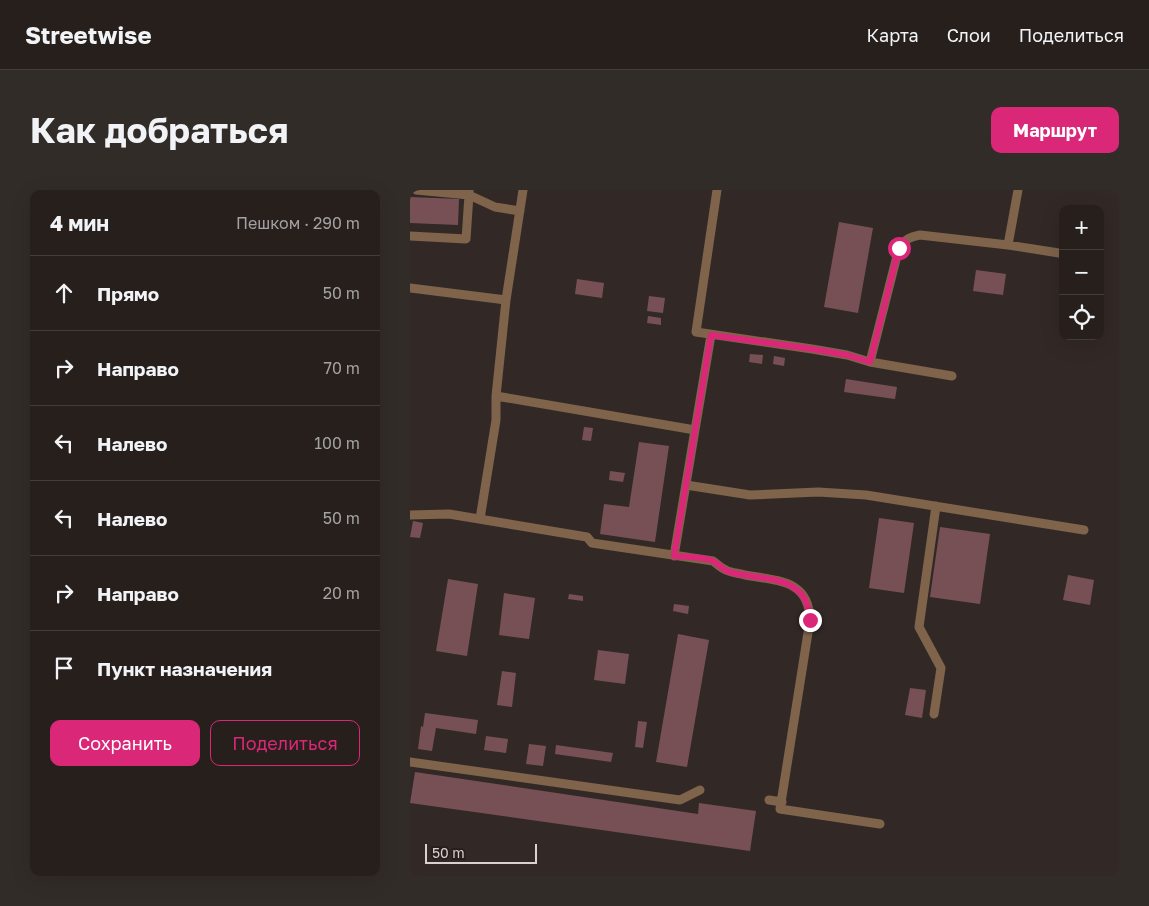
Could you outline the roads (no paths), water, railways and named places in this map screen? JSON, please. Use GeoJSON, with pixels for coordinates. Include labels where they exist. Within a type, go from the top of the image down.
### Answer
{"type":"FeatureCollection","features":[{"type":"Feature","properties":{"kind":"lane"},"geometry":{"type":"LineString","coordinates":[[416,190],[469,192],[495,207],[520,211]]}},
{"type":"Feature","properties":{"kind":"lane"},"geometry":{"type":"LineString","coordinates":[[480,519],[496,420],[496,396],[506,300],[523,190]]}},
{"type":"Feature","properties":{"kind":"lane"},"geometry":{"type":"LineString","coordinates":[[717,190],[696,332],[838,354],[870,362],[952,376]]}},
{"type":"Feature","properties":{"kind":"lane"},"geometry":{"type":"LineString","coordinates":[[1008,245],[1018,190]]}},
{"type":"Feature","properties":{"kind":"lane"},"geometry":{"type":"LineString","coordinates":[[410,236],[466,239],[469,192]]}},
{"type":"Feature","properties":{"kind":"lane"},"geometry":{"type":"LineString","coordinates":[[870,362],[899,248],[904,240],[920,235],[1008,245],[1059,254]]}},
{"type":"Feature","properties":{"kind":"lane"},"geometry":{"type":"LineString","coordinates":[[410,288],[506,300]]}},
{"type":"Feature","properties":{"kind":"lane"},"geometry":{"type":"LineString","coordinates":[[674,556],[711,335]]}},
{"type":"Feature","properties":{"kind":"lane"},"geometry":{"type":"LineString","coordinates":[[496,396],[695,430]]}},
{"type":"Feature","properties":{"kind":"lane"},"geometry":{"type":"LineString","coordinates":[[686,486],[750,495],[818,492],[866,495],[1084,530]]}},
{"type":"Feature","properties":{"kind":"lane"},"geometry":{"type":"LineString","coordinates":[[934,714],[941,668],[919,627],[936,506]]}},
{"type":"Feature","properties":{"kind":"lane"},"geometry":{"type":"LineString","coordinates":[[410,515],[449,514],[587,537],[592,543],[713,561],[727,571],[792,585],[804,595],[808,603],[810,620],[780,809],[880,824]]}},
{"type":"Feature","properties":{"kind":"lane"},"geometry":{"type":"LineString","coordinates":[[410,762],[680,800],[700,790]]}},
{"type":"Feature","properties":{"kind":"lane"},"geometry":{"type":"LineString","coordinates":[[768,800],[782,802]]}}]}
